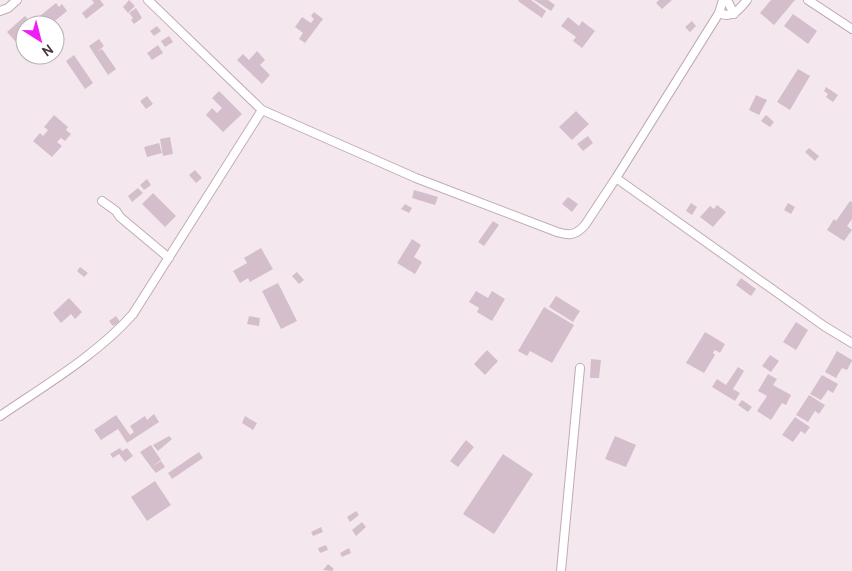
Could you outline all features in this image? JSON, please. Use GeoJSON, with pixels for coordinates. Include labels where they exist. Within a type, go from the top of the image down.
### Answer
{"type":"FeatureCollection","features":[{"type":"Feature","properties":{"kind":"street"},"geometry":{"type":"LineString","coordinates":[[0,11],[8,8],[17,0]]}},
{"type":"Feature","properties":{"kind":"street"},"geometry":{"type":"LineString","coordinates":[[148,0],[262,110],[416,178],[569,236],[579,231],[585,225],[616,178],[719,13],[723,0]]}},
{"type":"Feature","properties":{"kind":"street"},"geometry":{"type":"LineString","coordinates":[[727,0],[734,14]]}},
{"type":"Feature","properties":{"kind":"street"},"geometry":{"type":"LineString","coordinates":[[719,13],[725,16],[734,14],[747,0]]}},
{"type":"Feature","properties":{"kind":"street"},"geometry":{"type":"LineString","coordinates":[[808,0],[852,29]]}},
{"type":"Feature","properties":{"kind":"street"},"geometry":{"type":"LineString","coordinates":[[0,416],[55,379],[114,335],[133,314],[262,110]]}},
{"type":"Feature","properties":{"kind":"street"},"geometry":{"type":"LineString","coordinates":[[616,178],[824,326],[852,343]]}},
{"type":"Feature","properties":{"kind":"street"},"geometry":{"type":"LineString","coordinates":[[102,201],[169,258]]}},
{"type":"Feature","properties":{"kind":"street"},"geometry":{"type":"LineString","coordinates":[[561,571],[580,368]]}},
{"type":"Feature","properties":{"kind":"building"},"geometry":{"type":"Polygon","coordinates":[[[92,0],[100,0],[104,5],[86,19],[82,13],[94,3],[92,0]]]}},
{"type":"Feature","properties":{"kind":"building"},"geometry":{"type":"Polygon","coordinates":[[[129,0],[135,6],[128,13],[123,7],[129,0]]]}},
{"type":"Feature","properties":{"kind":"building"},"geometry":{"type":"Polygon","coordinates":[[[531,0],[546,11],[542,18],[518,1],[531,0]]]}},
{"type":"Feature","properties":{"kind":"building"},"geometry":{"type":"Polygon","coordinates":[[[534,0],[548,0],[555,5],[551,11],[534,0]]]}},
{"type":"Feature","properties":{"kind":"building"},"geometry":{"type":"Polygon","coordinates":[[[659,0],[672,0],[662,9],[656,3],[659,0]]]}},
{"type":"Feature","properties":{"kind":"building"},"geometry":{"type":"Polygon","coordinates":[[[771,0],[795,0],[774,25],[760,13],[771,0]]]}},
{"type":"Feature","properties":{"kind":"building"},"geometry":{"type":"Polygon","coordinates":[[[56,3],[59,7],[62,4],[67,11],[62,15],[41,15],[56,3]]]}},
{"type":"Feature","properties":{"kind":"building"},"geometry":{"type":"Polygon","coordinates":[[[136,8],[142,18],[134,24],[131,20],[133,18],[129,13],[136,8]]]}},
{"type":"Feature","properties":{"kind":"building"},"geometry":{"type":"Polygon","coordinates":[[[314,12],[323,19],[305,43],[299,39],[303,33],[295,27],[302,17],[311,23],[314,19],[311,16],[314,12]]]}},
{"type":"Feature","properties":{"kind":"building"},"geometry":{"type":"Polygon","coordinates":[[[793,14],[817,31],[808,44],[784,26],[793,14]]]}},
{"type":"Feature","properties":{"kind":"building"},"geometry":{"type":"Polygon","coordinates":[[[568,17],[579,26],[582,21],[595,31],[582,48],[573,41],[576,37],[561,26],[568,17]]]}},
{"type":"Feature","properties":{"kind":"building"},"geometry":{"type":"Polygon","coordinates":[[[692,21],[696,26],[690,32],[685,27],[692,21]]]}},
{"type":"Feature","properties":{"kind":"building"},"geometry":{"type":"Polygon","coordinates":[[[15,25],[15,41],[7,32],[15,25]]]}},
{"type":"Feature","properties":{"kind":"building"},"geometry":{"type":"Polygon","coordinates":[[[157,26],[161,31],[154,36],[150,31],[157,26]]]}},
{"type":"Feature","properties":{"kind":"building"},"geometry":{"type":"Polygon","coordinates":[[[169,36],[173,42],[165,47],[161,41],[169,36]]]}},
{"type":"Feature","properties":{"kind":"building"},"geometry":{"type":"Polygon","coordinates":[[[99,39],[104,46],[97,52],[102,49],[116,69],[108,75],[89,46],[99,39]]]}},
{"type":"Feature","properties":{"kind":"building"},"geometry":{"type":"Polygon","coordinates":[[[158,45],[163,53],[152,60],[147,53],[158,45]]]}},
{"type":"Feature","properties":{"kind":"building"},"geometry":{"type":"Polygon","coordinates":[[[257,51],[265,60],[260,65],[270,75],[262,84],[237,60],[243,54],[249,60],[257,51]]]}},
{"type":"Feature","properties":{"kind":"building"},"geometry":{"type":"Polygon","coordinates":[[[74,55],[93,83],[85,89],[66,61],[74,55]]]}},
{"type":"Feature","properties":{"kind":"building"},"geometry":{"type":"Polygon","coordinates":[[[798,69],[810,76],[790,110],[777,102],[798,69]]]}},
{"type":"Feature","properties":{"kind":"building"},"geometry":{"type":"Polygon","coordinates":[[[826,87],[838,95],[833,102],[826,97],[828,94],[824,91],[826,87]]]}},
{"type":"Feature","properties":{"kind":"building"},"geometry":{"type":"Polygon","coordinates":[[[219,91],[242,114],[223,132],[206,115],[212,108],[217,113],[222,108],[212,98],[219,91]]]}},
{"type":"Feature","properties":{"kind":"building"},"geometry":{"type":"Polygon","coordinates":[[[756,95],[767,100],[759,115],[749,110],[756,95]]]}},
{"type":"Feature","properties":{"kind":"building"},"geometry":{"type":"Polygon","coordinates":[[[147,96],[153,104],[146,109],[140,101],[147,96]]]}},
{"type":"Feature","properties":{"kind":"building"},"geometry":{"type":"Polygon","coordinates":[[[576,111],[589,124],[572,140],[559,127],[576,111]]]}},
{"type":"Feature","properties":{"kind":"building"},"geometry":{"type":"Polygon","coordinates":[[[54,115],[68,127],[66,130],[71,134],[65,141],[61,138],[57,142],[62,146],[52,157],[33,141],[40,133],[43,136],[48,130],[44,127],[54,115]]]}},
{"type":"Feature","properties":{"kind":"building"},"geometry":{"type":"Polygon","coordinates":[[[766,115],[774,122],[770,127],[761,121],[766,115]]]}},
{"type":"Feature","properties":{"kind":"building"},"geometry":{"type":"Polygon","coordinates":[[[588,136],[593,143],[583,151],[577,144],[588,136]]]}},
{"type":"Feature","properties":{"kind":"building"},"geometry":{"type":"Polygon","coordinates":[[[170,137],[173,154],[163,156],[160,139],[170,137]]]}},
{"type":"Feature","properties":{"kind":"building"},"geometry":{"type":"Polygon","coordinates":[[[159,143],[162,153],[147,157],[144,147],[159,143]]]}},
{"type":"Feature","properties":{"kind":"building"},"geometry":{"type":"Polygon","coordinates":[[[809,148],[819,156],[815,161],[805,152],[809,148]]]}},
{"type":"Feature","properties":{"kind":"building"},"geometry":{"type":"Polygon","coordinates":[[[195,170],[202,178],[196,183],[189,175],[195,170]]]}},
{"type":"Feature","properties":{"kind":"building"},"geometry":{"type":"Polygon","coordinates":[[[147,179],[151,185],[144,190],[140,185],[147,179]]]}},
{"type":"Feature","properties":{"kind":"building"},"geometry":{"type":"Polygon","coordinates":[[[138,188],[143,193],[132,202],[128,196],[138,188]]]}},
{"type":"Feature","properties":{"kind":"building"},"geometry":{"type":"Polygon","coordinates":[[[414,190],[438,197],[435,205],[412,198],[414,190]]]}},
{"type":"Feature","properties":{"kind":"building"},"geometry":{"type":"Polygon","coordinates":[[[153,193],[176,216],[165,227],[142,204],[153,193]]]}},
{"type":"Feature","properties":{"kind":"building"},"geometry":{"type":"Polygon","coordinates":[[[568,197],[578,204],[572,212],[562,204],[568,197]]]}},
{"type":"Feature","properties":{"kind":"building"},"geometry":{"type":"Polygon","coordinates":[[[850,201],[852,202],[852,219],[847,226],[852,230],[844,241],[827,230],[850,201]]]}},
{"type":"Feature","properties":{"kind":"building"},"geometry":{"type":"Polygon","coordinates":[[[691,203],[697,207],[692,215],[686,211],[691,203]]]}},
{"type":"Feature","properties":{"kind":"building"},"geometry":{"type":"Polygon","coordinates":[[[788,203],[795,207],[791,214],[784,210],[788,203]]]}},
{"type":"Feature","properties":{"kind":"building"},"geometry":{"type":"Polygon","coordinates":[[[405,204],[412,208],[409,213],[401,209],[405,204]]]}},
{"type":"Feature","properties":{"kind":"building"},"geometry":{"type":"Polygon","coordinates":[[[717,205],[726,212],[713,227],[700,217],[710,206],[714,209],[717,205]]]}},
{"type":"Feature","properties":{"kind":"building"},"geometry":{"type":"Polygon","coordinates":[[[493,221],[499,225],[484,246],[478,242],[493,221]]]}},
{"type":"Feature","properties":{"kind":"building"},"geometry":{"type":"Polygon","coordinates":[[[412,239],[421,245],[414,257],[422,262],[415,274],[397,263],[412,239]]]}},
{"type":"Feature","properties":{"kind":"building"},"geometry":{"type":"Polygon","coordinates":[[[261,248],[273,269],[250,282],[248,278],[240,283],[233,271],[247,263],[244,258],[261,248]]]}},
{"type":"Feature","properties":{"kind":"building"},"geometry":{"type":"Polygon","coordinates":[[[80,267],[88,273],[84,277],[77,271],[80,267]]]}},
{"type":"Feature","properties":{"kind":"building"},"geometry":{"type":"Polygon","coordinates":[[[297,272],[304,280],[299,284],[292,276],[297,272]]]}},
{"type":"Feature","properties":{"kind":"building"},"geometry":{"type":"Polygon","coordinates":[[[741,278],[756,289],[751,296],[736,285],[741,278]]]}},
{"type":"Feature","properties":{"kind":"building"},"geometry":{"type":"Polygon","coordinates":[[[278,283],[297,321],[281,329],[262,291],[278,283]]]}},
{"type":"Feature","properties":{"kind":"building"},"geometry":{"type":"Polygon","coordinates":[[[476,291],[488,298],[492,291],[505,299],[492,321],[477,312],[479,308],[469,302],[476,291]]]}},
{"type":"Feature","properties":{"kind":"building"},"geometry":{"type":"Polygon","coordinates":[[[556,296],[580,311],[573,322],[549,307],[556,296]]]}},
{"type":"Feature","properties":{"kind":"building"},"geometry":{"type":"Polygon","coordinates":[[[69,298],[82,312],[75,319],[71,314],[61,323],[53,313],[69,298]]]}},
{"type":"Feature","properties":{"kind":"building"},"geometry":{"type":"Polygon","coordinates":[[[544,307],[574,325],[552,363],[530,351],[527,356],[518,351],[544,307]]]}},
{"type":"Feature","properties":{"kind":"building"},"geometry":{"type":"Polygon","coordinates":[[[116,316],[120,322],[113,326],[109,321],[116,316]]]}},
{"type":"Feature","properties":{"kind":"building"},"geometry":{"type":"Polygon","coordinates":[[[249,316],[260,318],[259,326],[247,324],[249,316]]]}},
{"type":"Feature","properties":{"kind":"building"},"geometry":{"type":"Polygon","coordinates":[[[796,322],[808,330],[796,350],[783,342],[796,322]]]}},
{"type":"Feature","properties":{"kind":"building"},"geometry":{"type":"Polygon","coordinates":[[[705,332],[725,344],[720,353],[715,350],[713,353],[715,355],[704,373],[686,363],[705,332]]]}},
{"type":"Feature","properties":{"kind":"building"},"geometry":{"type":"Polygon","coordinates":[[[487,350],[498,361],[485,375],[474,364],[487,350]]]}},
{"type":"Feature","properties":{"kind":"building"},"geometry":{"type":"Polygon","coordinates":[[[837,351],[852,361],[847,370],[842,368],[836,378],[825,372],[837,351]]]}},
{"type":"Feature","properties":{"kind":"building"},"geometry":{"type":"Polygon","coordinates":[[[770,355],[779,361],[771,372],[762,366],[770,355]]]}},
{"type":"Feature","properties":{"kind":"building"},"geometry":{"type":"Polygon","coordinates":[[[591,359],[601,360],[599,378],[590,378],[591,359]]]}},
{"type":"Feature","properties":{"kind":"building"},"geometry":{"type":"Polygon","coordinates":[[[738,367],[744,371],[733,389],[740,393],[735,401],[712,387],[717,379],[726,385],[738,367]]]}},
{"type":"Feature","properties":{"kind":"building"},"geometry":{"type":"Polygon","coordinates":[[[768,374],[777,379],[773,385],[791,395],[786,405],[782,403],[771,420],[757,411],[767,396],[758,391],[768,374]]]}},
{"type":"Feature","properties":{"kind":"building"},"geometry":{"type":"Polygon","coordinates":[[[822,375],[838,384],[833,393],[828,390],[821,400],[810,394],[822,375]]]}},
{"type":"Feature","properties":{"kind":"building"},"geometry":{"type":"Polygon","coordinates":[[[809,395],[825,405],[819,414],[815,411],[808,422],[796,415],[809,395]]]}},
{"type":"Feature","properties":{"kind":"building"},"geometry":{"type":"Polygon","coordinates":[[[742,400],[752,407],[748,412],[738,405],[742,400]]]}},
{"type":"Feature","properties":{"kind":"building"},"geometry":{"type":"Polygon","coordinates":[[[154,414],[159,422],[127,443],[118,429],[101,440],[94,430],[116,415],[130,435],[134,432],[130,426],[145,416],[147,420],[154,414]]]}},
{"type":"Feature","properties":{"kind":"building"},"geometry":{"type":"Polygon","coordinates":[[[245,416],[257,423],[253,430],[242,423],[245,416]]]}},
{"type":"Feature","properties":{"kind":"building"},"geometry":{"type":"Polygon","coordinates":[[[795,417],[810,427],[805,434],[801,431],[793,442],[782,435],[795,417]]]}},
{"type":"Feature","properties":{"kind":"building"},"geometry":{"type":"Polygon","coordinates":[[[169,436],[172,439],[158,451],[153,445],[169,436]]]}},
{"type":"Feature","properties":{"kind":"building"},"geometry":{"type":"Polygon","coordinates":[[[615,436],[636,445],[626,467],[605,459],[615,436]]]}},
{"type":"Feature","properties":{"kind":"building"},"geometry":{"type":"Polygon","coordinates":[[[466,440],[474,447],[458,467],[450,461],[466,440]]]}},
{"type":"Feature","properties":{"kind":"building"},"geometry":{"type":"Polygon","coordinates":[[[151,445],[161,460],[151,467],[140,452],[151,445]]]}},
{"type":"Feature","properties":{"kind":"building"},"geometry":{"type":"Polygon","coordinates":[[[120,448],[122,451],[127,448],[133,456],[125,462],[119,454],[113,458],[110,454],[120,448]]]}},
{"type":"Feature","properties":{"kind":"building"},"geometry":{"type":"Polygon","coordinates":[[[199,452],[203,458],[172,479],[168,473],[199,452]]]}},
{"type":"Feature","properties":{"kind":"building"},"geometry":{"type":"Polygon","coordinates":[[[503,454],[533,474],[494,534],[463,514],[503,454]]]}},
{"type":"Feature","properties":{"kind":"building"},"geometry":{"type":"Polygon","coordinates":[[[161,461],[165,467],[156,473],[151,467],[161,461]]]}},
{"type":"Feature","properties":{"kind":"building"},"geometry":{"type":"Polygon","coordinates":[[[155,481],[171,505],[147,521],[131,497],[155,481]]]}},
{"type":"Feature","properties":{"kind":"building"},"geometry":{"type":"Polygon","coordinates":[[[356,511],[359,515],[350,522],[347,517],[356,511]]]}},
{"type":"Feature","properties":{"kind":"building"},"geometry":{"type":"Polygon","coordinates":[[[362,522],[366,527],[356,536],[352,530],[362,522]]]}},
{"type":"Feature","properties":{"kind":"building"},"geometry":{"type":"Polygon","coordinates":[[[321,527],[323,532],[313,536],[311,532],[321,527]]]}},
{"type":"Feature","properties":{"kind":"building"},"geometry":{"type":"Polygon","coordinates":[[[326,545],[328,550],[320,553],[318,548],[326,545]]]}},
{"type":"Feature","properties":{"kind":"building"},"geometry":{"type":"Polygon","coordinates":[[[349,548],[351,553],[342,557],[340,553],[349,548]]]}},
{"type":"Feature","properties":{"kind":"building"},"geometry":{"type":"Polygon","coordinates":[[[328,564],[334,569],[332,571],[323,570],[328,564]]]}}]}
